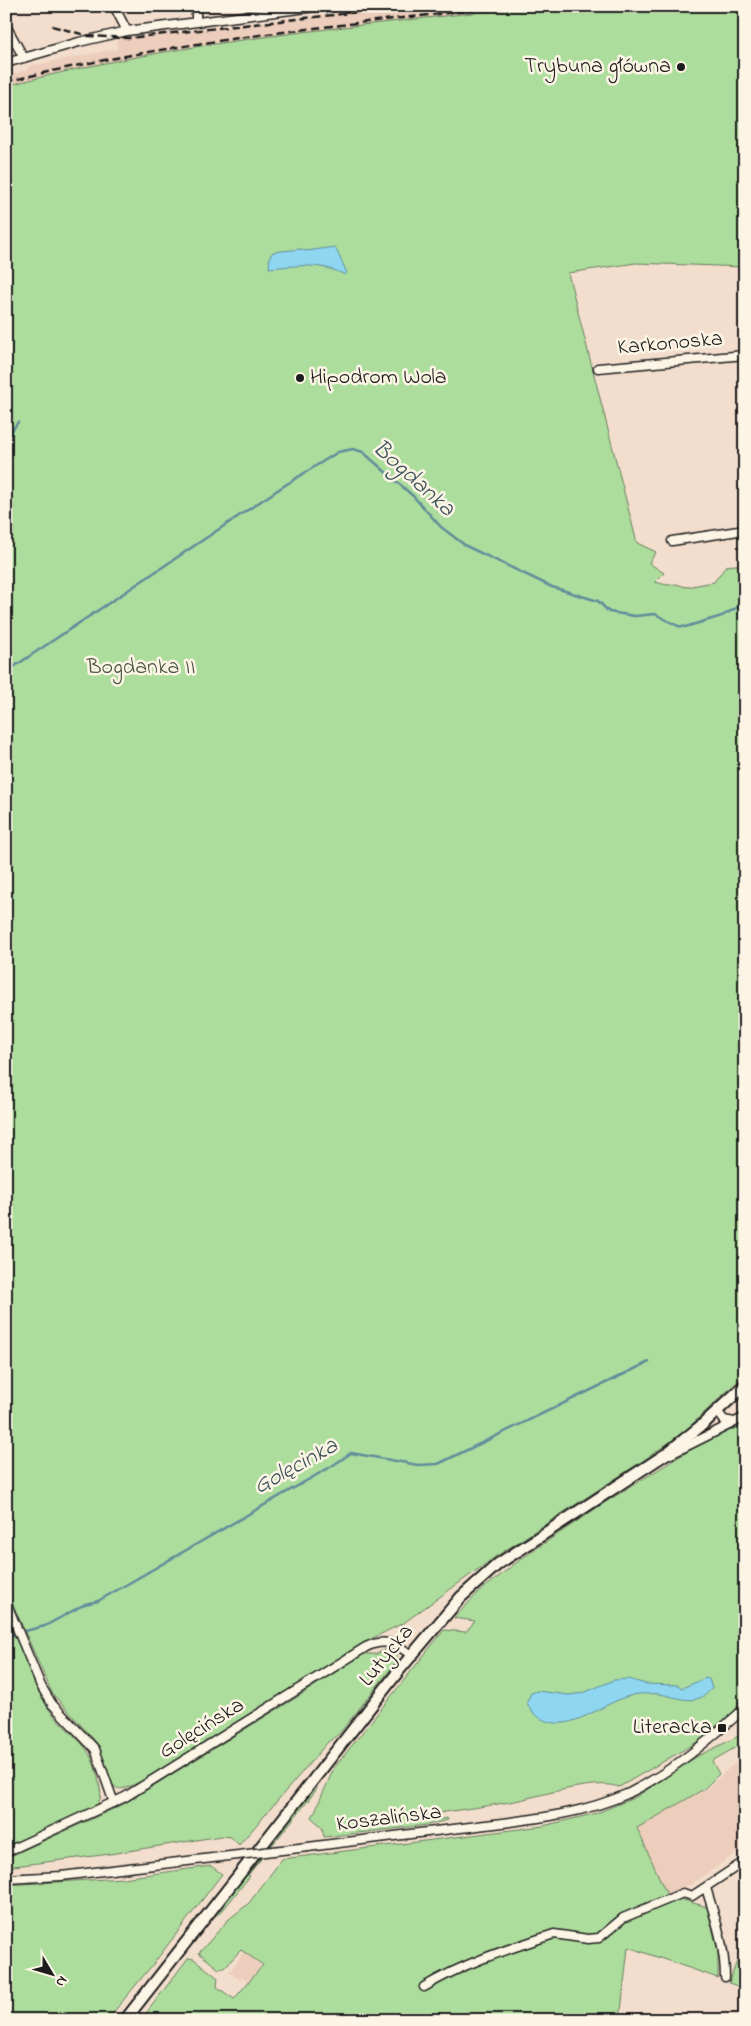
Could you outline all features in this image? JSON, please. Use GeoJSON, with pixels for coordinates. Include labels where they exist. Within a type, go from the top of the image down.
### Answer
{"type":"FeatureCollection","features":[{"type":"Feature","properties":{"kind":"main road","name":"Lutycka"},"geometry":{"type":"LineString","coordinates":[[126,2020],[411,1655],[454,1604],[492,1569],[644,1469],[683,1440],[745,1385]]}},
{"type":"Feature","properties":{"kind":"street"},"geometry":{"type":"LineString","coordinates":[[114,6],[127,31]]}},
{"type":"Feature","properties":{"kind":"street"},"geometry":{"type":"LineString","coordinates":[[196,6],[196,22]]}},
{"type":"Feature","properties":{"kind":"street"},"geometry":{"type":"LineString","coordinates":[[6,63],[79,42],[127,31],[322,6]]}},
{"type":"Feature","properties":{"kind":"street"},"geometry":{"type":"LineString","coordinates":[[6,26],[24,58]]}},
{"type":"Feature","properties":{"kind":"street","name":"Karkonoska"},"geometry":{"type":"LineString","coordinates":[[598,368],[745,355]]}},
{"type":"Feature","properties":{"kind":"street"},"geometry":{"type":"LineString","coordinates":[[672,541],[745,530]]}},
{"type":"Feature","properties":{"kind":"street"},"geometry":{"type":"LineString","coordinates":[[717,1411],[724,1420],[734,1422]]}},
{"type":"Feature","properties":{"kind":"street"},"geometry":{"type":"LineString","coordinates":[[644,1469],[745,1417]]}},
{"type":"Feature","properties":{"kind":"street"},"geometry":{"type":"LineString","coordinates":[[6,1602],[41,1686],[52,1704],[95,1749],[114,1803]]}},
{"type":"Feature","properties":{"kind":"street","name":"Golęcińska"},"geometry":{"type":"LineString","coordinates":[[6,1852],[114,1803],[366,1647],[377,1642],[388,1642],[411,1655]]}},
{"type":"Feature","properties":{"kind":"street","name":"Koszalińska"},"geometry":{"type":"LineString","coordinates":[[6,1879],[99,1872],[543,1818],[591,1807],[627,1793],[664,1773],[706,1743],[745,1708]]}},
{"type":"Feature","properties":{"kind":"street"},"geometry":{"type":"LineString","coordinates":[[424,1987],[482,1959],[554,1934],[588,1939],[599,1938],[623,1918],[683,1893],[692,1896],[745,1861]]}},
{"type":"Feature","properties":{"kind":"street"},"geometry":{"type":"LineString","coordinates":[[706,1888],[725,1956],[725,1977]]}},
{"type":"Feature","properties":{"kind":"shaded area"},"geometry":{"type":"Polygon","coordinates":[[[402,6],[536,6],[182,49],[108,62],[6,86],[6,75],[28,70],[28,66],[117,49],[117,37],[143,36],[402,6]]]}},
{"type":"Feature","properties":{"kind":"shaded area"},"geometry":{"type":"Polygon","coordinates":[[[745,1754],[745,1847],[692,1884],[667,1895],[637,1827],[705,1790],[745,1754]]]}},
{"type":"Feature","properties":{"kind":"shaded area"},"geometry":{"type":"Polygon","coordinates":[[[244,1952],[261,1965],[248,1982],[242,1977],[240,1980],[229,1972],[244,1952]]]}},
{"type":"Feature","properties":{"kind":"green space","name":"Bogdanka II"},"geometry":{"type":"Polygon","coordinates":[[[536,6],[745,6],[745,267],[636,263],[568,273],[637,543],[656,552],[649,563],[664,573],[655,582],[686,587],[714,582],[726,566],[745,564],[745,1374],[685,1431],[495,1557],[405,1622],[365,1642],[140,1782],[120,1789],[111,1782],[97,1743],[52,1693],[6,1589],[6,86],[71,70],[203,46],[336,28],[536,6]]]}},
{"type":"Feature","properties":{"kind":"green space"},"geometry":{"type":"Polygon","coordinates":[[[745,1424],[745,1694],[730,1718],[699,1741],[619,1787],[609,1785],[581,1786],[500,1804],[427,1815],[415,1815],[432,1821],[447,1818],[448,1820],[427,1825],[324,1837],[322,1827],[312,1818],[334,1768],[444,1630],[466,1632],[475,1621],[454,1618],[479,1592],[521,1559],[601,1505],[698,1445],[745,1424]]]}},
{"type":"Feature","properties":{"kind":"green space"},"geometry":{"type":"Polygon","coordinates":[[[6,1610],[30,1672],[48,1707],[87,1750],[96,1769],[101,1793],[99,1802],[94,1807],[6,1847],[6,1610]]]}},
{"type":"Feature","properties":{"kind":"green space"},"geometry":{"type":"Polygon","coordinates":[[[389,1648],[397,1654],[396,1661],[390,1670],[339,1734],[328,1742],[239,1845],[231,1837],[221,1836],[110,1854],[6,1867],[6,1858],[122,1805],[302,1694],[363,1654],[376,1654],[389,1648]]]}},
{"type":"Feature","properties":{"kind":"green space"},"geometry":{"type":"Polygon","coordinates":[[[745,1732],[745,1742],[712,1761],[719,1774],[704,1789],[637,1828],[667,1895],[707,1907],[718,1952],[718,1978],[628,1947],[620,2020],[141,2020],[188,1958],[194,1959],[218,1978],[217,1987],[234,1999],[263,1965],[241,1950],[224,1968],[219,1969],[199,1953],[228,1920],[249,1903],[282,1859],[543,1826],[597,1813],[636,1797],[696,1757],[745,1732]]]}},
{"type":"Feature","properties":{"kind":"green space"},"geometry":{"type":"Polygon","coordinates":[[[319,1780],[316,1790],[307,1802],[248,1875],[250,1876],[223,1910],[214,1917],[218,1909],[319,1780]]]}},
{"type":"Feature","properties":{"kind":"green space"},"geometry":{"type":"Polygon","coordinates":[[[211,1866],[222,1874],[154,1963],[107,2020],[6,2020],[6,1885],[123,1878],[211,1866]]]}},
{"type":"Feature","properties":{"kind":"green space"},"geometry":{"type":"Polygon","coordinates":[[[737,1961],[745,1963],[745,1989],[729,1983],[737,1961]]]}},
{"type":"Feature","properties":{"kind":"water"},"geometry":{"type":"Polygon","coordinates":[[[335,247],[347,273],[345,275],[327,268],[317,267],[269,268],[270,256],[273,252],[301,249],[306,251],[335,247]]]}},
{"type":"Feature","properties":{"kind":"water"},"geometry":{"type":"Polygon","coordinates":[[[706,1678],[709,1679],[712,1688],[700,1698],[687,1700],[657,1694],[628,1696],[577,1720],[564,1723],[552,1723],[540,1718],[531,1711],[527,1701],[531,1693],[537,1691],[569,1695],[583,1693],[614,1680],[628,1679],[646,1684],[678,1685],[682,1688],[706,1678]]]}},
{"type":"Feature","properties":{"kind":"waterway"},"geometry":{"type":"LineString","coordinates":[[6,439],[18,422]]}},
{"type":"Feature","properties":{"kind":"waterway","name":"Bogdanka"},"geometry":{"type":"LineString","coordinates":[[6,672],[279,489],[338,452],[353,449],[363,452],[413,496],[441,527],[466,546],[552,587],[598,601],[609,612],[635,616],[655,614],[678,626],[685,627],[722,616],[738,607],[745,600]]}},
{"type":"Feature","properties":{"kind":"waterway","name":"Golęcinka"},"geometry":{"type":"LineString","coordinates":[[25,1631],[45,1626],[85,1604],[98,1601],[332,1466],[351,1453],[418,1465],[438,1464],[649,1362]]}},
{"type":"Feature","properties":{"kind":"waterway","name":"Golęcinka"},"geometry":{"type":"LineString","coordinates":[[6,1632],[14,1635]]}},
{"type":"Feature","properties":{"kind":"railway"},"geometry":{"type":"LineString","coordinates":[[52,26],[89,36],[129,38],[412,6]]}},
{"type":"Feature","properties":{"kind":"railway"},"geometry":{"type":"LineString","coordinates":[[6,82],[68,67],[131,55],[257,35],[511,6]]}},
{"type":"Feature","properties":{"kind":"place","name":"Trybuna główna"},"geometry":{"type":"Point","coordinates":[681,67]}},
{"type":"Feature","properties":{"kind":"place","name":"Hipodrom Wola"},"geometry":{"type":"Point","coordinates":[300,378]}},
{"type":"Feature","properties":{"kind":"place","name":"Literacka"},"geometry":{"type":"Point","coordinates":[722,1728]}}]}
